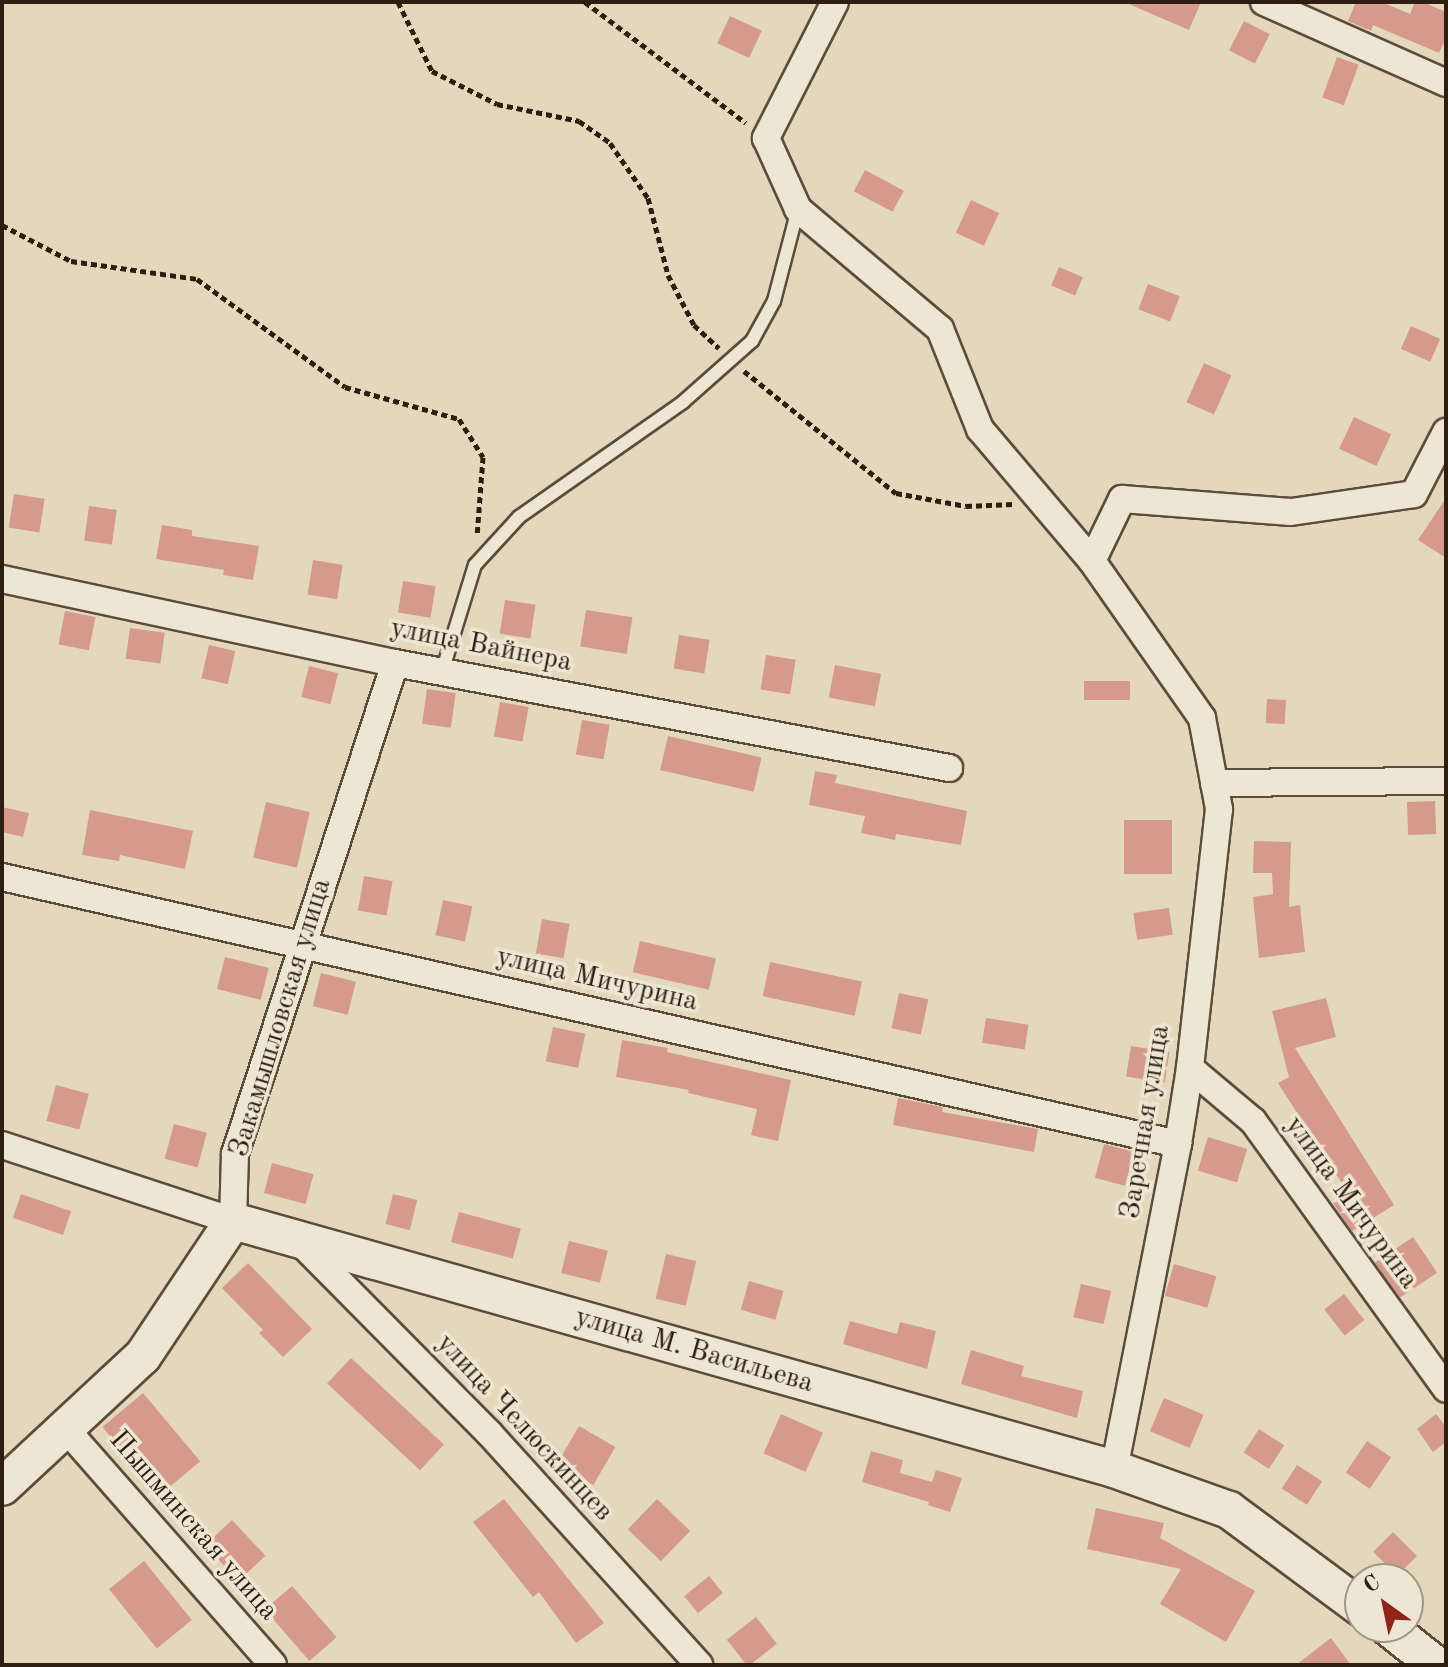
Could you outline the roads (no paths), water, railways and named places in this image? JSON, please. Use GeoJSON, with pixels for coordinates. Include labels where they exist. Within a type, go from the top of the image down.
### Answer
{"type":"FeatureCollection","features":[{"type":"Feature","properties":{"kind":"street"},"geometry":{"type":"LineString","coordinates":[[798,209],[766,138],[835,2]]}},
{"type":"Feature","properties":{"kind":"street"},"geometry":{"type":"LineString","coordinates":[[1264,2],[1446,83]]}},
{"type":"Feature","properties":{"kind":"street","name":"Заречная улица"},"geometry":{"type":"LineString","coordinates":[[798,209],[940,329],[980,429],[1092,561],[1202,718],[1219,809],[1190,1068],[1114,1469]]}},
{"type":"Feature","properties":{"kind":"street"},"geometry":{"type":"LineString","coordinates":[[1092,561],[1122,499],[1291,512],[1414,494],[1446,432]]}},
{"type":"Feature","properties":{"kind":"street","name":"улица Вайнера"},"geometry":{"type":"LineString","coordinates":[[2,579],[395,663],[949,768]]}},
{"type":"Feature","properties":{"kind":"street","name":"Закамышловская улица"},"geometry":{"type":"LineString","coordinates":[[233,1221],[235,1154],[395,663]]}},
{"type":"Feature","properties":{"kind":"street"},"geometry":{"type":"LineString","coordinates":[[1214,783],[1446,781]]}},
{"type":"Feature","properties":{"kind":"street","name":"улица Мичурина"},"geometry":{"type":"LineString","coordinates":[[2,877],[1178,1144]]}},
{"type":"Feature","properties":{"kind":"street","name":"улица Мичурина"},"geometry":{"type":"LineString","coordinates":[[1190,1068],[1253,1121],[1446,1389]]}},
{"type":"Feature","properties":{"kind":"street","name":"улица М. Васильева"},"geometry":{"type":"LineString","coordinates":[[2,1145],[233,1221],[1114,1469],[1229,1510],[1344,1595]]}},
{"type":"Feature","properties":{"kind":"street"},"geometry":{"type":"LineString","coordinates":[[2,1487],[143,1356],[233,1221]]}},
{"type":"Feature","properties":{"kind":"street","name":"улица Челюскинцев"},"geometry":{"type":"LineString","coordinates":[[297,1239],[489,1433],[699,1665]]}},
{"type":"Feature","properties":{"kind":"street","name":"Пышминская улица"},"geometry":{"type":"LineString","coordinates":[[65,1428],[273,1665]]}},
{"type":"Feature","properties":{"kind":"street"},"geometry":{"type":"LineString","coordinates":[[1408,1643],[1436,1665]]}},
{"type":"Feature","properties":{"kind":"lane"},"geometry":{"type":"LineString","coordinates":[[442,672],[475,565],[519,517],[683,402],[752,341],[774,301],[798,209]]}}]}
